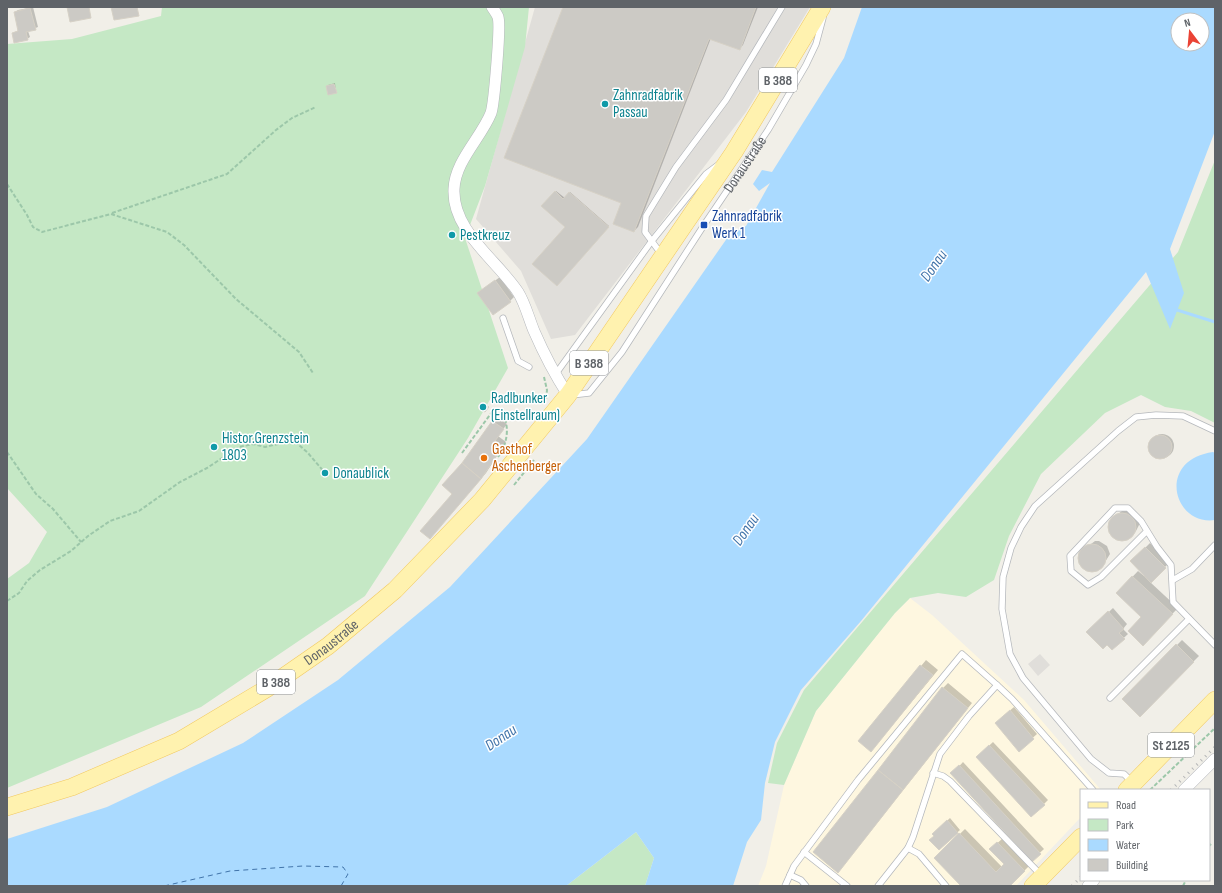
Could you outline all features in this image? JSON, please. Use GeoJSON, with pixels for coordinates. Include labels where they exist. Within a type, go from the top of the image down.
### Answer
{"type":"FeatureCollection","features":[{"type":"Feature","properties":{"kind":"main road","name":"Donaustraße"},"geometry":{"type":"LineString","coordinates":[[7,807],[72,787],[179,741],[266,689],[328,646],[395,590],[482,500],[568,396],[662,255],[734,152],[822,7]]}},
{"type":"Feature","properties":{"kind":"main road","name":"St 2125"},"geometry":{"type":"LineString","coordinates":[[1130,787],[1215,700]]}},
{"type":"Feature","properties":{"kind":"main road"},"geometry":{"type":"LineString","coordinates":[[1038,881],[1080,838]]}},
{"type":"Feature","properties":{"kind":"street"},"geometry":{"type":"LineString","coordinates":[[492,7],[498,18],[499,30],[494,99],[491,113],[458,173],[454,188],[455,201],[459,216],[468,231],[519,294],[547,360],[568,396]]}},
{"type":"Feature","properties":{"kind":"street"},"geometry":{"type":"LineString","coordinates":[[1185,789],[1215,759]]}},
{"type":"Feature","properties":{"kind":"lane"},"geometry":{"type":"LineString","coordinates":[[662,255],[645,232],[646,216],[676,167],[726,100],[782,7]]}},
{"type":"Feature","properties":{"kind":"lane","name":"Donaustraße"},"geometry":{"type":"LineString","coordinates":[[568,396],[589,393],[622,352],[704,225],[768,130],[806,65],[816,44],[825,7]]}},
{"type":"Feature","properties":{"kind":"lane"},"geometry":{"type":"LineString","coordinates":[[555,376],[651,242],[706,174],[734,152]]}},
{"type":"Feature","properties":{"kind":"lane"},"geometry":{"type":"LineString","coordinates":[[503,318],[518,361],[529,367]]}},
{"type":"Feature","properties":{"kind":"lane"},"geometry":{"type":"LineString","coordinates":[[1130,787],[1124,774],[1109,773],[1091,759],[1023,678],[1010,654],[1002,609],[1003,577],[1014,541],[1021,527],[1035,506],[1118,431],[1136,417],[1156,415],[1183,416],[1215,430]]}},
{"type":"Feature","properties":{"kind":"lane"},"geometry":{"type":"LineString","coordinates":[[1147,531],[1101,577],[1088,585],[1072,571],[1070,556],[1115,508],[1128,508],[1141,521],[1171,565],[1173,602],[1215,646]]}},
{"type":"Feature","properties":{"kind":"lane"},"geometry":{"type":"LineString","coordinates":[[1173,580],[1192,569],[1215,545]]}},
{"type":"Feature","properties":{"kind":"lane"},"geometry":{"type":"LineString","coordinates":[[1110,698],[1189,619]]}},
{"type":"Feature","properties":{"kind":"lane"},"geometry":{"type":"LineString","coordinates":[[785,886],[804,852],[858,780],[962,654],[1012,699],[1092,789]]}},
{"type":"Feature","properties":{"kind":"lane"},"geometry":{"type":"LineString","coordinates":[[878,886],[908,848],[940,754],[969,716],[997,685]]}},
{"type":"Feature","properties":{"kind":"lane"},"geometry":{"type":"LineString","coordinates":[[933,773],[943,776],[950,781],[1038,881]]}},
{"type":"Feature","properties":{"kind":"lane"},"geometry":{"type":"LineString","coordinates":[[908,848],[919,854],[946,886]]}},
{"type":"Feature","properties":{"kind":"lane"},"geometry":{"type":"LineString","coordinates":[[804,852],[847,886]]}},
{"type":"Feature","properties":{"kind":"lane"},"geometry":{"type":"LineString","coordinates":[[790,875],[801,880],[806,886]]}},
{"type":"Feature","properties":{"kind":"path"},"geometry":{"type":"LineString","coordinates":[[7,184],[27,214],[33,228],[42,232],[111,214],[227,174],[276,130],[292,118],[316,108]]}},
{"type":"Feature","properties":{"kind":"path"},"geometry":{"type":"LineString","coordinates":[[111,214],[167,232],[184,245],[236,299],[299,352],[313,373]]}},
{"type":"Feature","properties":{"kind":"path"},"geometry":{"type":"LineString","coordinates":[[462,453],[492,412],[504,417],[508,425],[504,448]]}},
{"type":"Feature","properties":{"kind":"path"},"geometry":{"type":"LineString","coordinates":[[7,601],[19,593],[27,581],[40,570],[71,551],[110,521],[139,512],[180,482],[207,468],[239,447],[253,444],[265,447],[282,443],[290,437],[308,453],[325,473]]}},
{"type":"Feature","properties":{"kind":"path"},"geometry":{"type":"LineString","coordinates":[[7,452],[36,494],[53,509],[81,542]]}},
{"type":"Feature","properties":{"kind":"path"},"geometry":{"type":"LineString","coordinates":[[510,489],[537,456]]}},
{"type":"Feature","properties":{"kind":"path"},"geometry":{"type":"LineString","coordinates":[[1151,789],[1215,728]]}},
{"type":"Feature","properties":{"kind":"shaded area"},"geometry":{"type":"Polygon","coordinates":[[[535,7],[810,7],[746,112],[575,335],[551,339],[521,271],[476,219],[535,7]]]}},
{"type":"Feature","properties":{"kind":"shaded area"},"geometry":{"type":"Polygon","coordinates":[[[910,598],[932,615],[1024,700],[1100,789],[1080,789],[1080,818],[1016,886],[758,886],[766,866],[784,785],[816,711],[895,613],[910,598]]]}},
{"type":"Feature","properties":{"kind":"shaded area"},"geometry":{"type":"Polygon","coordinates":[[[1040,654],[1050,665],[1038,676],[1028,664],[1040,654]]]}},
{"type":"Feature","properties":{"kind":"green space"},"geometry":{"type":"Polygon","coordinates":[[[162,7],[529,7],[525,47],[485,186],[465,238],[508,368],[468,438],[365,596],[201,707],[7,788],[7,579],[29,563],[47,532],[7,488],[7,44],[72,39],[161,16],[162,7]]]}},
{"type":"Feature","properties":{"kind":"green space"},"geometry":{"type":"Polygon","coordinates":[[[1215,160],[1215,423],[1191,411],[1165,407],[1141,395],[1105,413],[1041,474],[1009,536],[994,580],[966,597],[938,593],[910,598],[895,613],[816,711],[784,785],[768,783],[777,743],[804,690],[1178,252],[1215,160]]]}},
{"type":"Feature","properties":{"kind":"green space"},"geometry":{"type":"Polygon","coordinates":[[[636,832],[654,858],[645,886],[566,886],[636,832]]]}},
{"type":"Feature","properties":{"kind":"water","name":"Donau"},"geometry":{"type":"Polygon","coordinates":[[[862,7],[1215,7],[1215,131],[1170,249],[1184,293],[1170,329],[1146,272],[861,621],[801,690],[775,742],[765,783],[761,820],[747,842],[733,886],[645,886],[654,858],[636,832],[566,886],[7,886],[7,839],[107,807],[243,743],[338,680],[450,587],[587,439],[730,234],[746,226],[770,183],[759,191],[753,184],[762,170],[772,172],[844,58],[862,7]]]}},
{"type":"Feature","properties":{"kind":"water"},"geometry":{"type":"Polygon","coordinates":[[[1213,452],[1215,453],[1215,520],[1201,519],[1189,513],[1181,503],[1177,491],[1178,479],[1183,467],[1195,457],[1213,452]]]}},
{"type":"Feature","properties":{"kind":"building"},"geometry":{"type":"Polygon","coordinates":[[[67,7],[89,7],[91,18],[70,22],[67,7]]]}},
{"type":"Feature","properties":{"kind":"building"},"geometry":{"type":"Polygon","coordinates":[[[111,7],[137,7],[139,16],[114,20],[111,7]]]}},
{"type":"Feature","properties":{"kind":"building","name":"Zahnradfabrik Passau"},"geometry":{"type":"Polygon","coordinates":[[[563,7],[756,7],[740,50],[709,39],[634,232],[613,224],[621,203],[504,158],[563,7]]]}},
{"type":"Feature","properties":{"kind":"building"},"geometry":{"type":"Polygon","coordinates":[[[30,8],[36,30],[26,32],[28,40],[14,43],[12,33],[18,31],[14,12],[30,8]]]}},
{"type":"Feature","properties":{"kind":"building"},"geometry":{"type":"Polygon","coordinates":[[[334,84],[337,93],[328,95],[326,86],[334,84]]]}},
{"type":"Feature","properties":{"kind":"building"},"geometry":{"type":"Polygon","coordinates":[[[555,191],[563,199],[569,192],[609,227],[557,286],[532,264],[565,227],[541,206],[555,191]]]}},
{"type":"Feature","properties":{"kind":"building"},"geometry":{"type":"Polygon","coordinates":[[[495,280],[511,302],[493,315],[477,293],[495,280]]]}},
{"type":"Feature","properties":{"kind":"building","name":"Radlbunker (Einstellraum)"},"geometry":{"type":"Polygon","coordinates":[[[481,402],[489,407],[485,412],[478,408],[481,402]]]}},
{"type":"Feature","properties":{"kind":"building"},"geometry":{"type":"Polygon","coordinates":[[[492,421],[504,429],[495,441],[503,446],[481,479],[462,463],[492,421]]]}},
{"type":"Feature","properties":{"kind":"building"},"geometry":{"type":"Polygon","coordinates":[[[1160,435],[1169,438],[1172,447],[1169,456],[1160,459],[1151,456],[1148,447],[1151,438],[1160,435]]]}},
{"type":"Feature","properties":{"kind":"building"},"geometry":{"type":"Polygon","coordinates":[[[462,463],[481,479],[430,539],[420,531],[452,494],[442,485],[462,463]]]}},
{"type":"Feature","properties":{"kind":"building"},"geometry":{"type":"Polygon","coordinates":[[[1122,513],[1132,517],[1136,527],[1132,537],[1122,541],[1112,537],[1108,527],[1112,517],[1122,513]]]}},
{"type":"Feature","properties":{"kind":"building"},"geometry":{"type":"Polygon","coordinates":[[[1092,544],[1102,548],[1106,558],[1102,568],[1092,572],[1082,568],[1078,558],[1082,548],[1092,544]]]}},
{"type":"Feature","properties":{"kind":"building"},"geometry":{"type":"Polygon","coordinates":[[[1145,547],[1166,568],[1151,583],[1130,561],[1145,547]]]}},
{"type":"Feature","properties":{"kind":"building"},"geometry":{"type":"Polygon","coordinates":[[[1132,576],[1173,614],[1143,646],[1128,631],[1141,617],[1116,593],[1132,576]]]}},
{"type":"Feature","properties":{"kind":"building"},"geometry":{"type":"Polygon","coordinates":[[[1108,611],[1124,629],[1119,633],[1125,639],[1112,650],[1107,645],[1103,649],[1086,632],[1108,611]]]}},
{"type":"Feature","properties":{"kind":"building"},"geometry":{"type":"Polygon","coordinates":[[[1176,644],[1194,662],[1140,717],[1122,699],[1176,644]]]}},
{"type":"Feature","properties":{"kind":"building"},"geometry":{"type":"Polygon","coordinates":[[[920,665],[933,675],[871,752],[858,741],[920,665]]]}},
{"type":"Feature","properties":{"kind":"building"},"geometry":{"type":"Polygon","coordinates":[[[942,687],[968,708],[903,790],[878,770],[942,687]]]}},
{"type":"Feature","properties":{"kind":"building"},"geometry":{"type":"Polygon","coordinates":[[[1010,710],[1034,739],[1019,752],[995,723],[1010,710]]]}},
{"type":"Feature","properties":{"kind":"building"},"geometry":{"type":"Polygon","coordinates":[[[989,745],[1045,805],[1031,817],[976,757],[989,745]]]}},
{"type":"Feature","properties":{"kind":"building"},"geometry":{"type":"Polygon","coordinates":[[[959,765],[1041,854],[1032,862],[950,773],[959,765]]]}},
{"type":"Feature","properties":{"kind":"building"},"geometry":{"type":"Polygon","coordinates":[[[878,770],[903,790],[838,873],[813,852],[878,770]]]}},
{"type":"Feature","properties":{"kind":"building"},"geometry":{"type":"Polygon","coordinates":[[[947,820],[958,833],[939,850],[929,840],[934,836],[932,834],[947,820]]]}},
{"type":"Feature","properties":{"kind":"building"},"geometry":{"type":"Polygon","coordinates":[[[959,833],[996,872],[1004,864],[989,849],[997,842],[1025,871],[1010,886],[961,886],[934,858],[959,833]]]}},
{"type":"Feature","properties":{"kind":"waterway"},"geometry":{"type":"LineString","coordinates":[[1177,310],[1215,322]]}},
{"type":"Feature","properties":{"kind":"ferry route"},"geometry":{"type":"LineString","coordinates":[[164,886],[230,871],[303,866],[343,867],[348,874],[341,886]]}},
{"type":"Feature","properties":{"kind":"railway"},"geometry":{"type":"LineString","coordinates":[[1172,789],[1215,747]]}},
{"type":"Feature","properties":{"kind":"railway"},"geometry":{"type":"LineString","coordinates":[[1072,886],[1080,878]]}},
{"type":"Feature","properties":{"kind":"place","name":"Zahnradfabrik Passau"},"geometry":{"type":"Point","coordinates":[605,104]}},
{"type":"Feature","properties":{"kind":"place","name":"Zahnradfabrik Werk 1"},"geometry":{"type":"Point","coordinates":[704,225]}},
{"type":"Feature","properties":{"kind":"place","name":"Pestkreuz"},"geometry":{"type":"Point","coordinates":[452,235]}},
{"type":"Feature","properties":{"kind":"place","name":"Radlbunker (Einstellraum)"},"geometry":{"type":"Point","coordinates":[483,407]}},
{"type":"Feature","properties":{"kind":"place","name":"Histor.Grenzstein 1803"},"geometry":{"type":"Point","coordinates":[214,447]}},
{"type":"Feature","properties":{"kind":"place","name":"Gasthof Aschenberger"},"geometry":{"type":"Point","coordinates":[484,458]}},
{"type":"Feature","properties":{"kind":"place","name":"Donaublick"},"geometry":{"type":"Point","coordinates":[325,473]}}]}
